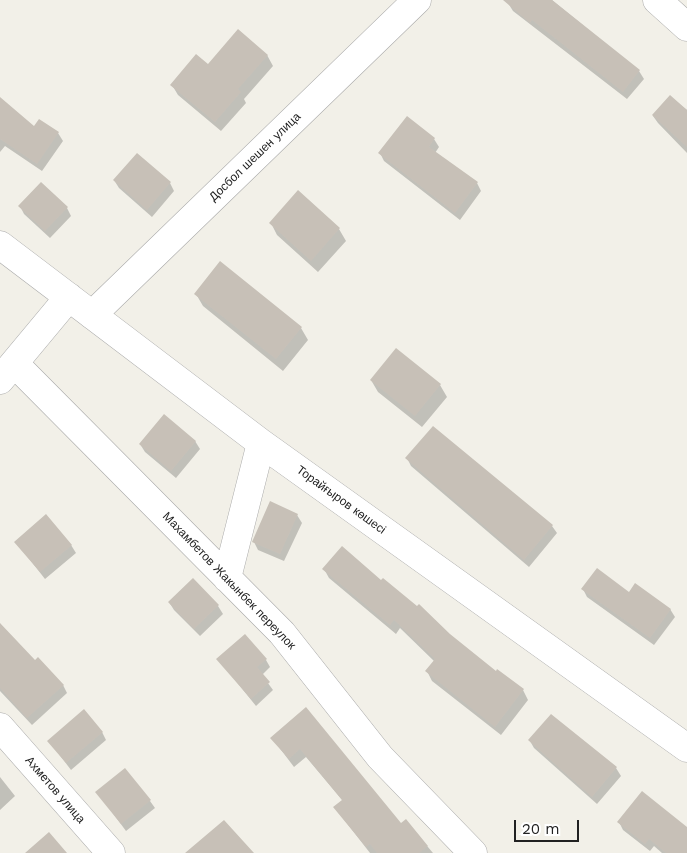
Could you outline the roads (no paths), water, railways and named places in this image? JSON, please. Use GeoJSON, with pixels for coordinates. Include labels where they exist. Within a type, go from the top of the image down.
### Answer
{"type":"FeatureCollection","features":[{"type":"Feature","properties":{"kind":"street","name":"Досбол шешен улица"},"geometry":{"type":"LineString","coordinates":[[92,315],[417,0]]}},
{"type":"Feature","properties":{"kind":"street"},"geometry":{"type":"LineString","coordinates":[[656,0],[687,27]]}},
{"type":"Feature","properties":{"kind":"street","name":"Торайғыров көшесі"},"geometry":{"type":"LineString","coordinates":[[0,245],[261,443],[687,748]]}},
{"type":"Feature","properties":{"kind":"street"},"geometry":{"type":"LineString","coordinates":[[7,372],[69,297]]}},
{"type":"Feature","properties":{"kind":"street","name":"Махамбетов Жакынбек переулок"},"geometry":{"type":"LineString","coordinates":[[7,372],[227,578],[282,633],[380,757],[473,853]]}},
{"type":"Feature","properties":{"kind":"street"},"geometry":{"type":"LineString","coordinates":[[227,578],[261,443]]}},
{"type":"Feature","properties":{"kind":"street","name":"Ахметов улица"},"geometry":{"type":"LineString","coordinates":[[0,727],[111,853]]}}]}
